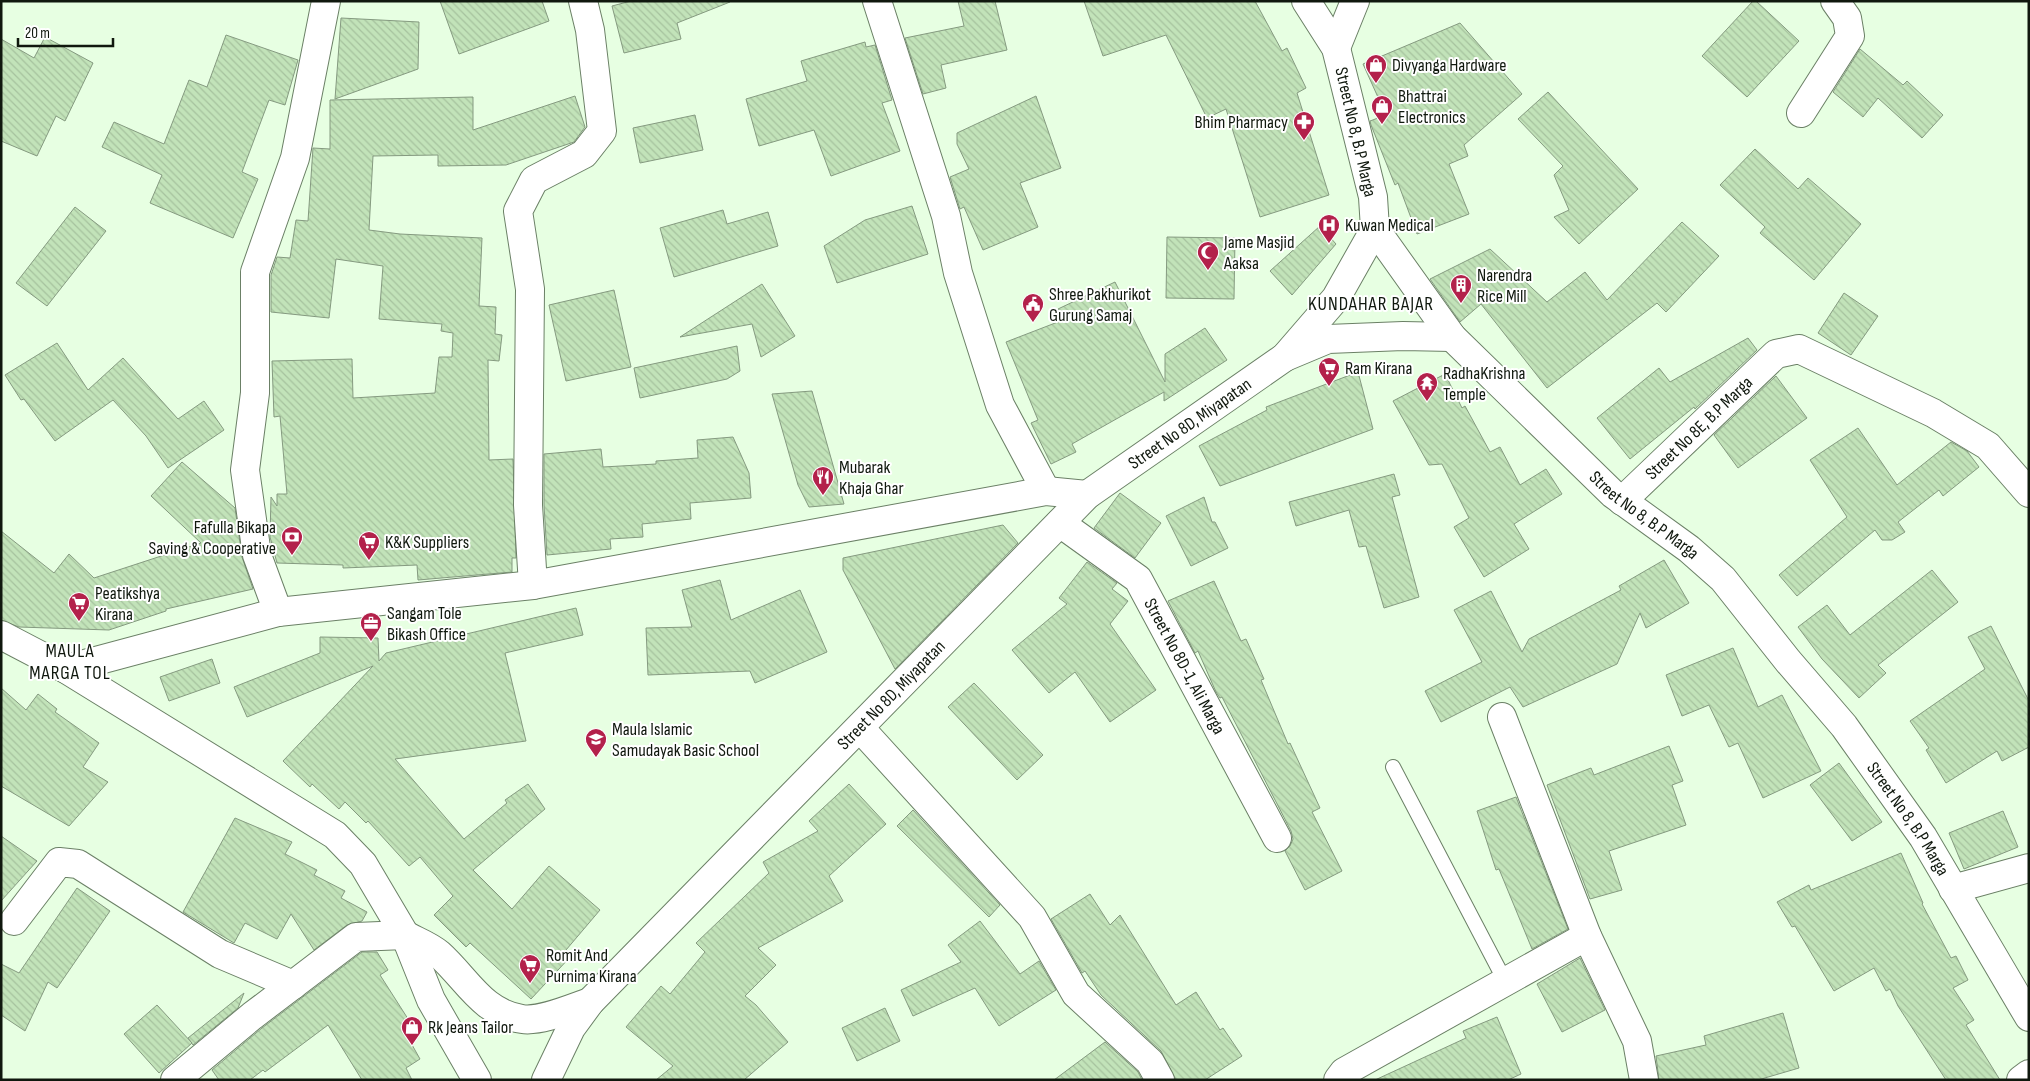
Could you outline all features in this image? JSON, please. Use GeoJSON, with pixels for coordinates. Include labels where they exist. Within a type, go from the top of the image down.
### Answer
{"type":"FeatureCollection","features":[{"type":"Feature","properties":{"kind":"street"},"geometry":{"type":"LineString","coordinates":[[278,612],[257,555],[245,470],[255,394],[255,272],[295,158],[326,1]]}},
{"type":"Feature","properties":{"kind":"street"},"geometry":{"type":"LineString","coordinates":[[533,585],[528,505],[530,289],[518,211],[534,180],[584,154],[602,131],[590,30],[583,1]]}},
{"type":"Feature","properties":{"kind":"street"},"geometry":{"type":"LineString","coordinates":[[877,1],[946,216],[958,273],[1000,404],[1046,491]]}},
{"type":"Feature","properties":{"kind":"street","name":"Street No 8, B.P Marga"},"geometry":{"type":"LineString","coordinates":[[1306,1],[1336,48],[1373,197],[1375,229],[1452,337],[1622,501],[1689,549],[1723,579],[1788,661],[1844,726],[1923,836],[2029,1017]]}},
{"type":"Feature","properties":{"kind":"street"},"geometry":{"type":"LineString","coordinates":[[1336,48],[1355,1]]}},
{"type":"Feature","properties":{"kind":"street"},"geometry":{"type":"LineString","coordinates":[[1801,113],[1850,36],[1847,18],[1835,1]]}},
{"type":"Feature","properties":{"kind":"street","name":"Street No 8D, Miyapatan"},"geometry":{"type":"LineString","coordinates":[[1285,357],[1336,298],[1375,229]]}},
{"type":"Feature","properties":{"kind":"street","name":"Street No 8D, Miyapatan"},"geometry":{"type":"LineString","coordinates":[[546,1080],[571,1028],[590,1002],[1087,495],[1285,357],[1328,339],[1403,336],[1452,337]]}},
{"type":"Feature","properties":{"kind":"street","name":"Street No 8E, B.P Marga"},"geometry":{"type":"LineString","coordinates":[[1622,501],[1776,354],[1799,349],[1933,413],[1988,446],[2029,493]]}},
{"type":"Feature","properties":{"kind":"street"},"geometry":{"type":"LineString","coordinates":[[66,669],[278,612],[533,585],[1046,491],[1087,495]]}},
{"type":"Feature","properties":{"kind":"street","name":"Street No 8D-1, Ali Marga"},"geometry":{"type":"LineString","coordinates":[[1060,523],[1138,579],[1277,838]]}},
{"type":"Feature","properties":{"kind":"street"},"geometry":{"type":"LineString","coordinates":[[1,635],[66,669],[335,835],[363,864],[406,935],[431,1000],[477,1080]]}},
{"type":"Feature","properties":{"kind":"street"},"geometry":{"type":"LineString","coordinates":[[1502,717],[1587,936],[1637,1041],[1644,1080]]}},
{"type":"Feature","properties":{"kind":"street"},"geometry":{"type":"LineString","coordinates":[[860,728],[1032,917],[1076,994],[1150,1062],[1160,1080]]}},
{"type":"Feature","properties":{"kind":"street"},"geometry":{"type":"LineString","coordinates":[[14,921],[58,862],[78,864],[220,954],[293,985]]}},
{"type":"Feature","properties":{"kind":"street"},"geometry":{"type":"LineString","coordinates":[[1953,888],[2029,868]]}},
{"type":"Feature","properties":{"kind":"street"},"geometry":{"type":"LineString","coordinates":[[175,1080],[356,937],[406,935],[438,954],[472,992],[492,1009],[524,1019],[554,1014],[590,1002]]}},
{"type":"Feature","properties":{"kind":"street"},"geometry":{"type":"LineString","coordinates":[[1338,1080],[1344,1072],[1587,936]]}},
{"type":"Feature","properties":{"kind":"street"},"geometry":{"type":"LineString","coordinates":[[2021,1080],[2029,1074]]}},
{"type":"Feature","properties":{"kind":"lane"},"geometry":{"type":"LineString","coordinates":[[1393,767],[1505,982]]}},
{"type":"Feature","properties":{"kind":"building"},"geometry":{"type":"Polygon","coordinates":[[[440,1],[542,1],[549,21],[459,54],[440,1]]]}},
{"type":"Feature","properties":{"kind":"building"},"geometry":{"type":"Polygon","coordinates":[[[631,1],[730,2],[677,23],[681,39],[624,53],[612,6],[631,1]]]}},
{"type":"Feature","properties":{"kind":"building"},"geometry":{"type":"Polygon","coordinates":[[[958,1],[995,1],[1007,50],[941,65],[946,88],[923,94],[905,38],[964,26],[958,1]]]}},
{"type":"Feature","properties":{"kind":"building"},"geometry":{"type":"Polygon","coordinates":[[[1084,1],[1255,1],[1282,51],[1287,48],[1306,88],[1297,93],[1329,195],[1260,217],[1226,109],[1207,118],[1166,35],[1103,56],[1084,1]]]}},
{"type":"Feature","properties":{"kind":"building"},"geometry":{"type":"Polygon","coordinates":[[[1753,1],[1756,1],[1799,41],[1747,97],[1702,56],[1753,1]]]}},
{"type":"Feature","properties":{"kind":"building"},"geometry":{"type":"Polygon","coordinates":[[[341,18],[419,22],[418,69],[335,99],[341,18]]]}},
{"type":"Feature","properties":{"kind":"building"},"geometry":{"type":"Polygon","coordinates":[[[1460,23],[1522,94],[1464,145],[1468,156],[1449,164],[1469,214],[1417,234],[1398,183],[1395,185],[1371,125],[1370,121],[1386,115],[1363,64],[1460,23]]]}},
{"type":"Feature","properties":{"kind":"building"},"geometry":{"type":"Polygon","coordinates":[[[226,35],[298,60],[285,105],[269,100],[242,172],[258,179],[233,238],[150,203],[162,175],[102,147],[114,122],[164,144],[189,80],[207,87],[226,35]]]}},
{"type":"Feature","properties":{"kind":"building"},"geometry":{"type":"Polygon","coordinates":[[[45,37],[93,63],[65,121],[56,116],[37,156],[1,141],[1,39],[34,58],[45,37]]]}},
{"type":"Feature","properties":{"kind":"building"},"geometry":{"type":"Polygon","coordinates":[[[865,42],[866,47],[875,45],[892,100],[882,103],[900,151],[831,176],[814,130],[759,146],[746,99],[807,81],[801,61],[865,42]]]}},
{"type":"Feature","properties":{"kind":"building"},"geometry":{"type":"Polygon","coordinates":[[[1860,49],[1903,85],[1907,81],[1943,115],[1922,138],[1878,98],[1863,117],[1833,92],[1860,49]]]}},
{"type":"Feature","properties":{"kind":"building"},"geometry":{"type":"Polygon","coordinates":[[[1548,92],[1638,189],[1579,244],[1554,217],[1569,210],[1554,175],[1563,166],[1518,119],[1548,92]]]}},
{"type":"Feature","properties":{"kind":"building"},"geometry":{"type":"Polygon","coordinates":[[[575,96],[585,127],[574,142],[506,165],[438,166],[438,155],[373,156],[369,230],[400,234],[482,238],[479,306],[496,307],[495,334],[502,335],[499,361],[488,360],[489,460],[513,459],[516,558],[512,558],[512,572],[418,580],[417,565],[343,568],[343,565],[277,563],[270,537],[271,497],[277,506],[277,494],[287,494],[280,416],[274,417],[272,361],[352,359],[353,398],[435,393],[439,357],[452,357],[453,333],[441,331],[442,324],[379,319],[383,266],[336,259],[329,318],[271,312],[271,275],[277,257],[290,258],[296,220],[308,221],[313,148],[330,149],[330,100],[473,97],[473,130],[575,96]]]}},
{"type":"Feature","properties":{"kind":"building"},"geometry":{"type":"Polygon","coordinates":[[[1036,96],[1061,168],[1020,183],[1038,227],[983,250],[964,207],[960,209],[950,177],[969,169],[957,144],[957,133],[1036,96]]]}},
{"type":"Feature","properties":{"kind":"building"},"geometry":{"type":"Polygon","coordinates":[[[695,115],[703,150],[640,163],[633,128],[695,115]]]}},
{"type":"Feature","properties":{"kind":"building"},"geometry":{"type":"Polygon","coordinates":[[[1755,149],[1798,189],[1808,178],[1861,224],[1814,280],[1760,233],[1765,227],[1720,185],[1755,149]]]}},
{"type":"Feature","properties":{"kind":"building"},"geometry":{"type":"Polygon","coordinates":[[[912,206],[928,254],[837,283],[824,246],[865,220],[912,206]]]}},
{"type":"Feature","properties":{"kind":"building"},"geometry":{"type":"Polygon","coordinates":[[[75,207],[106,231],[47,306],[16,283],[75,207]]]}},
{"type":"Feature","properties":{"kind":"building"},"geometry":{"type":"Polygon","coordinates":[[[723,210],[727,224],[768,212],[778,246],[674,277],[660,228],[723,210]]]}},
{"type":"Feature","properties":{"kind":"building"},"geometry":{"type":"Polygon","coordinates":[[[1682,222],[1719,256],[1666,312],[1657,303],[1547,388],[1481,304],[1460,322],[1430,279],[1490,249],[1547,302],[1585,272],[1607,300],[1682,222]]]}},
{"type":"Feature","properties":{"kind":"building"},"geometry":{"type":"Polygon","coordinates":[[[1320,226],[1336,244],[1292,295],[1270,271],[1320,226]]]}},
{"type":"Feature","properties":{"kind":"building"},"geometry":{"type":"Polygon","coordinates":[[[1167,237],[1235,238],[1234,299],[1166,298],[1167,237]]]}},
{"type":"Feature","properties":{"kind":"building"},"geometry":{"type":"Polygon","coordinates":[[[1115,282],[1165,382],[1165,354],[1205,328],[1227,360],[1164,401],[1164,392],[1072,444],[1076,452],[1051,464],[1031,423],[1038,420],[1006,342],[1063,320],[1058,309],[1115,282]]]}},
{"type":"Feature","properties":{"kind":"building"},"geometry":{"type":"Polygon","coordinates":[[[762,284],[795,336],[761,357],[752,324],[680,337],[762,284]]]}},
{"type":"Feature","properties":{"kind":"building"},"geometry":{"type":"Polygon","coordinates":[[[614,290],[631,367],[566,381],[549,305],[614,290]]]}},
{"type":"Feature","properties":{"kind":"building"},"geometry":{"type":"Polygon","coordinates":[[[1844,293],[1878,316],[1851,355],[1818,333],[1844,293]]]}},
{"type":"Feature","properties":{"kind":"building"},"geometry":{"type":"Polygon","coordinates":[[[1748,338],[1757,350],[1695,409],[1694,407],[1630,459],[1597,418],[1659,368],[1670,382],[1748,338]]]}},
{"type":"Feature","properties":{"kind":"building"},"geometry":{"type":"Polygon","coordinates":[[[57,343],[88,390],[123,358],[178,419],[204,401],[224,430],[168,468],[146,436],[113,400],[55,441],[24,399],[21,400],[5,375],[57,343]]]}},
{"type":"Feature","properties":{"kind":"building"},"geometry":{"type":"Polygon","coordinates":[[[737,346],[740,371],[727,379],[640,398],[634,368],[737,346]]]}},
{"type":"Feature","properties":{"kind":"building"},"geometry":{"type":"Polygon","coordinates":[[[1358,372],[1373,429],[1220,486],[1199,446],[1267,410],[1266,407],[1358,372]]]}},
{"type":"Feature","properties":{"kind":"building"},"geometry":{"type":"Polygon","coordinates":[[[1445,374],[1462,408],[1465,406],[1490,452],[1500,447],[1520,485],[1546,469],[1562,494],[1514,524],[1529,549],[1484,577],[1454,527],[1469,518],[1442,464],[1429,465],[1393,401],[1445,374]]]}},
{"type":"Feature","properties":{"kind":"building"},"geometry":{"type":"Polygon","coordinates":[[[1776,376],[1807,418],[1738,468],[1714,435],[1776,376]]]}},
{"type":"Feature","properties":{"kind":"building"},"geometry":{"type":"Polygon","coordinates":[[[812,391],[844,504],[809,507],[798,485],[772,394],[812,391]]]}},
{"type":"Feature","properties":{"kind":"building"},"geometry":{"type":"Polygon","coordinates":[[[1858,428],[1897,485],[1951,442],[1967,451],[1979,467],[1943,496],[1939,490],[1898,522],[1905,532],[1892,540],[1882,540],[1875,530],[1797,596],[1779,575],[1847,517],[1810,460],[1858,428]]]}},
{"type":"Feature","properties":{"kind":"building"},"geometry":{"type":"Polygon","coordinates":[[[733,437],[749,473],[751,498],[690,503],[691,519],[642,524],[643,537],[610,539],[611,549],[547,555],[544,505],[544,454],[601,449],[603,467],[656,464],[656,461],[698,458],[697,440],[733,437]]]}},
{"type":"Feature","properties":{"kind":"building"},"geometry":{"type":"Polygon","coordinates":[[[182,462],[235,508],[242,557],[253,589],[166,609],[166,611],[109,630],[19,627],[1,620],[1,531],[54,573],[69,554],[94,578],[201,543],[151,496],[182,462]]]}},
{"type":"Feature","properties":{"kind":"building"},"geometry":{"type":"Polygon","coordinates":[[[1394,474],[1400,495],[1392,497],[1419,597],[1384,608],[1366,546],[1359,547],[1349,510],[1296,526],[1289,502],[1394,474]]]}},
{"type":"Feature","properties":{"kind":"building"},"geometry":{"type":"Polygon","coordinates":[[[1120,493],[1161,523],[1135,558],[1094,528],[1120,493]]]}},
{"type":"Feature","properties":{"kind":"building"},"geometry":{"type":"Polygon","coordinates":[[[1204,497],[1212,522],[1215,522],[1228,548],[1191,566],[1166,516],[1204,497]]]}},
{"type":"Feature","properties":{"kind":"building"},"geometry":{"type":"Polygon","coordinates":[[[1003,525],[1018,543],[895,669],[843,570],[843,558],[1003,525]]]}},
{"type":"Feature","properties":{"kind":"building"},"geometry":{"type":"Polygon","coordinates":[[[1664,560],[1689,603],[1646,628],[1640,613],[1617,664],[1523,707],[1510,687],[1441,722],[1425,691],[1482,662],[1454,610],[1491,591],[1522,652],[1529,639],[1621,590],[1619,586],[1664,560]]]}},
{"type":"Feature","properties":{"kind":"building"},"geometry":{"type":"Polygon","coordinates":[[[1087,562],[1117,583],[1112,589],[1128,601],[1110,624],[1156,690],[1110,722],[1075,672],[1049,693],[1012,650],[1067,604],[1059,598],[1087,562]]]}},
{"type":"Feature","properties":{"kind":"building"},"geometry":{"type":"Polygon","coordinates":[[[1932,570],[1958,602],[1878,665],[1886,673],[1859,698],[1822,659],[1798,627],[1827,605],[1850,635],[1932,570]]]}},
{"type":"Feature","properties":{"kind":"building"},"geometry":{"type":"Polygon","coordinates":[[[720,580],[731,620],[800,590],[827,652],[755,683],[750,671],[648,675],[646,628],[692,627],[682,590],[720,580]]]}},
{"type":"Feature","properties":{"kind":"building"},"geometry":{"type":"Polygon","coordinates":[[[1214,581],[1241,641],[1246,639],[1264,679],[1261,680],[1288,744],[1290,743],[1320,808],[1312,812],[1342,871],[1305,890],[1285,851],[1293,839],[1291,831],[1222,697],[1220,698],[1216,692],[1198,651],[1195,653],[1168,601],[1214,581]]]}},
{"type":"Feature","properties":{"kind":"building"},"geometry":{"type":"Polygon","coordinates":[[[576,608],[583,635],[505,653],[526,741],[395,759],[464,839],[507,803],[505,800],[528,784],[545,809],[473,870],[512,909],[549,866],[600,910],[566,950],[572,955],[531,999],[470,943],[466,947],[434,915],[453,896],[420,857],[409,866],[368,821],[366,823],[345,802],[339,809],[312,784],[310,787],[283,761],[373,666],[247,717],[234,687],[320,653],[320,637],[378,638],[379,661],[386,653],[576,608]]]}},
{"type":"Feature","properties":{"kind":"building"},"geometry":{"type":"Polygon","coordinates":[[[1991,626],[2029,701],[2029,747],[2002,761],[1997,751],[1946,783],[1926,750],[1929,748],[1910,721],[1985,669],[1968,637],[1991,626]]]}},
{"type":"Feature","properties":{"kind":"building"},"geometry":{"type":"Polygon","coordinates":[[[1733,648],[1758,707],[1782,695],[1821,771],[1763,798],[1738,743],[1729,747],[1709,705],[1682,716],[1666,675],[1733,648]]]}},
{"type":"Feature","properties":{"kind":"building"},"geometry":{"type":"Polygon","coordinates":[[[212,659],[220,683],[169,701],[160,677],[212,659]]]}},
{"type":"Feature","properties":{"kind":"building"},"geometry":{"type":"Polygon","coordinates":[[[974,683],[1043,755],[1017,780],[948,707],[974,683]]]}},
{"type":"Feature","properties":{"kind":"building"},"geometry":{"type":"Polygon","coordinates":[[[1,688],[26,710],[38,694],[57,709],[55,712],[99,743],[83,767],[108,782],[69,826],[1,786],[1,688]]]}},
{"type":"Feature","properties":{"kind":"building"},"geometry":{"type":"Polygon","coordinates":[[[1669,746],[1683,781],[1672,785],[1686,825],[1609,851],[1622,890],[1590,899],[1547,785],[1591,768],[1594,775],[1669,746]]]}},
{"type":"Feature","properties":{"kind":"building"},"geometry":{"type":"Polygon","coordinates":[[[1839,763],[1882,822],[1852,841],[1810,785],[1839,763]]]}},
{"type":"Feature","properties":{"kind":"building"},"geometry":{"type":"Polygon","coordinates":[[[849,784],[886,824],[829,876],[843,901],[758,948],[776,965],[745,996],[756,1005],[788,1042],[744,1080],[656,1080],[673,1066],[626,1027],[661,986],[670,994],[705,952],[696,943],[769,873],[763,862],[818,831],[809,821],[849,784]]]}},
{"type":"Feature","properties":{"kind":"building"},"geometry":{"type":"Polygon","coordinates":[[[1516,797],[1568,929],[1532,949],[1499,869],[1496,870],[1477,811],[1516,797]]]}},
{"type":"Feature","properties":{"kind":"building"},"geometry":{"type":"Polygon","coordinates":[[[913,810],[1000,905],[989,917],[897,826],[913,810]]]}},
{"type":"Feature","properties":{"kind":"building"},"geometry":{"type":"Polygon","coordinates":[[[2003,811],[2018,847],[1964,869],[1949,833],[2003,811]]]}},
{"type":"Feature","properties":{"kind":"building"},"geometry":{"type":"Polygon","coordinates":[[[235,818],[292,842],[285,854],[317,870],[314,875],[345,891],[341,898],[367,912],[362,921],[347,925],[314,950],[291,914],[277,939],[245,923],[234,943],[183,912],[235,818]]]}},
{"type":"Feature","properties":{"kind":"building"},"geometry":{"type":"Polygon","coordinates":[[[1,836],[37,861],[1,901],[1,836]]]}},
{"type":"Feature","properties":{"kind":"building"},"geometry":{"type":"Polygon","coordinates":[[[1901,853],[1922,904],[1951,958],[1956,956],[1968,980],[1953,988],[1974,1020],[1966,1025],[2000,1080],[1946,1080],[1898,1006],[1890,989],[1886,991],[1874,968],[1834,991],[1795,926],[1792,927],[1777,902],[1809,885],[1811,890],[1901,853]]]}},
{"type":"Feature","properties":{"kind":"building"},"geometry":{"type":"Polygon","coordinates":[[[77,888],[110,911],[57,988],[48,982],[25,1031],[1,1015],[1,964],[19,973],[77,888]]]}},
{"type":"Feature","properties":{"kind":"building"},"geometry":{"type":"Polygon","coordinates":[[[1090,894],[1110,925],[1120,915],[1176,1005],[1196,992],[1220,1030],[1223,1028],[1242,1056],[1205,1080],[1176,1080],[1161,1051],[1101,995],[1085,971],[1082,973],[1051,919],[1090,894]]]}},
{"type":"Feature","properties":{"kind":"building"},"geometry":{"type":"Polygon","coordinates":[[[980,921],[1020,974],[1039,961],[1056,990],[999,1026],[975,988],[913,1016],[901,990],[961,962],[948,945],[980,921]]]}},
{"type":"Feature","properties":{"kind":"building"},"geometry":{"type":"Polygon","coordinates":[[[362,952],[377,952],[388,970],[380,975],[410,1022],[402,1027],[420,1059],[406,1068],[412,1080],[362,1080],[328,1025],[265,1072],[263,1070],[250,1080],[219,1080],[212,1070],[262,1028],[362,952]]]}},
{"type":"Feature","properties":{"kind":"building"},"geometry":{"type":"Polygon","coordinates":[[[1580,958],[1605,1010],[1562,1032],[1537,984],[1580,958]]]}},
{"type":"Feature","properties":{"kind":"building"},"geometry":{"type":"Polygon","coordinates":[[[244,993],[238,1008],[193,1045],[188,1038],[244,993]]]}},
{"type":"Feature","properties":{"kind":"building"},"geometry":{"type":"Polygon","coordinates":[[[157,1005],[192,1043],[159,1073],[124,1034],[157,1005]]]}},
{"type":"Feature","properties":{"kind":"building"},"geometry":{"type":"Polygon","coordinates":[[[885,1008],[900,1041],[857,1061],[842,1028],[885,1008]]]}},
{"type":"Feature","properties":{"kind":"building"},"geometry":{"type":"Polygon","coordinates":[[[1783,1013],[1799,1068],[1758,1080],[1659,1080],[1656,1056],[1706,1045],[1704,1036],[1783,1013]]]}},
{"type":"Feature","properties":{"kind":"building"},"geometry":{"type":"Polygon","coordinates":[[[1497,1017],[1521,1074],[1508,1080],[1375,1080],[1466,1038],[1463,1031],[1497,1017]]]}},
{"type":"Feature","properties":{"kind":"building"},"geometry":{"type":"Polygon","coordinates":[[[1105,1042],[1138,1072],[1142,1080],[1054,1080],[1105,1042]]]}},
{"type":"Feature","properties":{"kind":"place","name":"Divyanga Hardware"},"geometry":{"type":"Point","coordinates":[1376,84]}},
{"type":"Feature","properties":{"kind":"place","name":"Bhattrai Electronics"},"geometry":{"type":"Point","coordinates":[1382,125]}},
{"type":"Feature","properties":{"kind":"place","name":"Bhim Pharmacy"},"geometry":{"type":"Point","coordinates":[1304,141]}},
{"type":"Feature","properties":{"kind":"place","name":"Kuwan Medical"},"geometry":{"type":"Point","coordinates":[1329,244]}},
{"type":"Feature","properties":{"kind":"place","name":"Jame Masjid Aaksa"},"geometry":{"type":"Point","coordinates":[1208,271]}},
{"type":"Feature","properties":{"kind":"place","name":"Narendra Rice Mill"},"geometry":{"type":"Point","coordinates":[1461,304]}},
{"type":"Feature","properties":{"kind":"place","name":"Shree Pakhurikot Gurung Samaj"},"geometry":{"type":"Point","coordinates":[1033,323]}},
{"type":"Feature","properties":{"kind":"place","name":"Ram Kirana"},"geometry":{"type":"Point","coordinates":[1329,387]}},
{"type":"Feature","properties":{"kind":"place","name":"RadhaKrishna Temple"},"geometry":{"type":"Point","coordinates":[1427,402]}},
{"type":"Feature","properties":{"kind":"place","name":"Mubarak Khaja Ghar"},"geometry":{"type":"Point","coordinates":[823,496]}},
{"type":"Feature","properties":{"kind":"place","name":"Fafulla Bikapa Saving & Cooperative"},"geometry":{"type":"Point","coordinates":[292,556]}},
{"type":"Feature","properties":{"kind":"place","name":"K&K Suppliers"},"geometry":{"type":"Point","coordinates":[369,561]}},
{"type":"Feature","properties":{"kind":"place","name":"Peatikshya Kirana"},"geometry":{"type":"Point","coordinates":[79,622]}},
{"type":"Feature","properties":{"kind":"place","name":"Sangam Tole Bikash Office"},"geometry":{"type":"Point","coordinates":[371,642]}},
{"type":"Feature","properties":{"kind":"place","name":"Maula Islamic Samudayak Basic School"},"geometry":{"type":"Point","coordinates":[596,758]}},
{"type":"Feature","properties":{"kind":"place","name":"Romit And Purnima Kirana"},"geometry":{"type":"Point","coordinates":[530,984]}},
{"type":"Feature","properties":{"kind":"place","name":"Rk Jeans Tailor"},"geometry":{"type":"Point","coordinates":[412,1046]}},
{"type":"Feature","properties":{"kind":"district","name":"KUNDAHAR BAJAR"},"geometry":{"type":"Point","coordinates":[1371,303]}},
{"type":"Feature","properties":{"kind":"district","name":"MAULA MARGA TOL"},"geometry":{"type":"Point","coordinates":[70,661]}}]}
